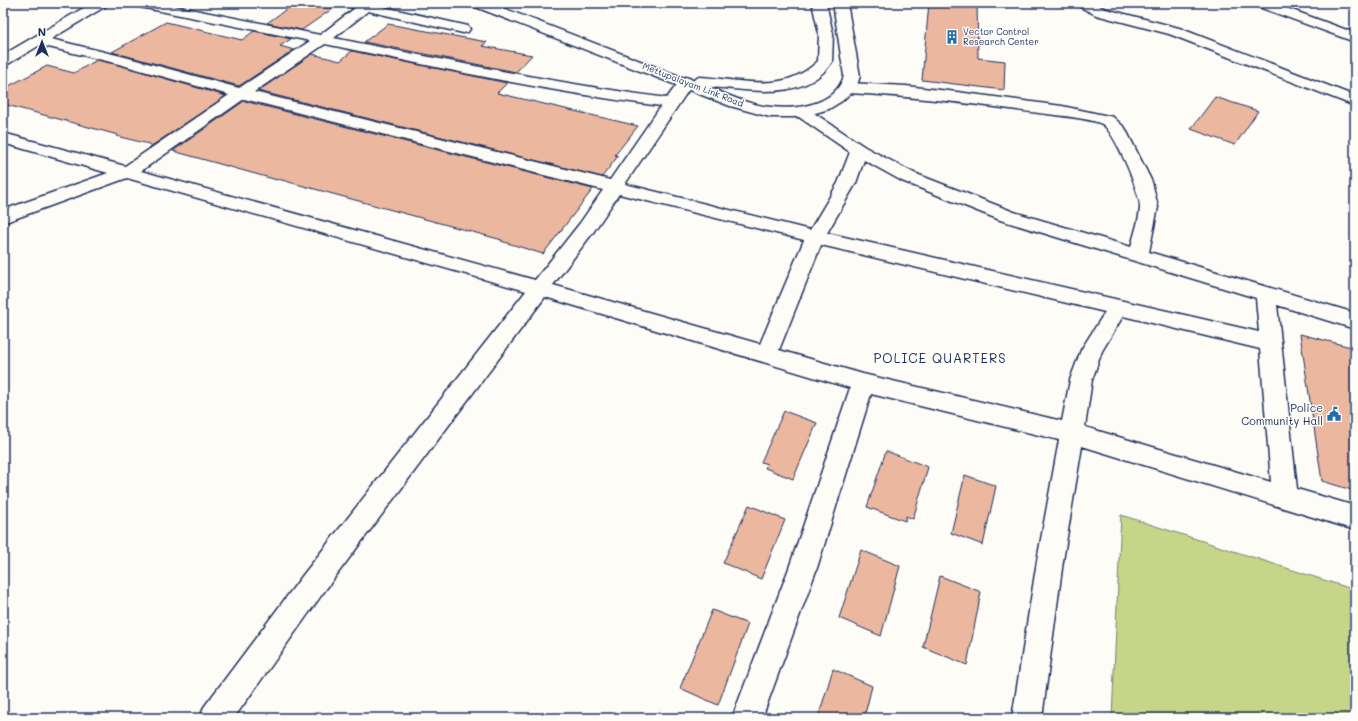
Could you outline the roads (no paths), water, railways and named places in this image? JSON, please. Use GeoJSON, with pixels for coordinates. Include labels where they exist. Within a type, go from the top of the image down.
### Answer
{"type":"FeatureCollection","features":[{"type":"Feature","properties":{"kind":"street"},"geometry":{"type":"LineString","coordinates":[[3,61],[101,3]]}},
{"type":"Feature","properties":{"kind":"street"},"geometry":{"type":"LineString","coordinates":[[140,3],[460,68],[625,97],[671,102]]}},
{"type":"Feature","properties":{"kind":"street"},"geometry":{"type":"LineString","coordinates":[[352,3],[368,5],[462,29]]}},
{"type":"Feature","properties":{"kind":"street","name":"Mettupalayam Link Road"},"geometry":{"type":"LineString","coordinates":[[478,3],[686,82],[736,103],[770,112],[802,112],[823,106],[837,98],[848,88]]}},
{"type":"Feature","properties":{"kind":"street"},"geometry":{"type":"LineString","coordinates":[[215,718],[313,584],[587,227],[613,186],[686,82],[717,82],[758,87],[774,87],[811,75],[825,62],[826,34],[819,3]]}},
{"type":"Feature","properties":{"kind":"street"},"geometry":{"type":"LineString","coordinates":[[840,3],[852,76],[848,88],[906,91],[1062,111],[1107,120],[1117,128],[1143,182],[1149,207],[1139,256]]}},
{"type":"Feature","properties":{"kind":"street"},"geometry":{"type":"LineString","coordinates":[[1083,3],[1101,12],[1181,34],[1355,101]]}},
{"type":"Feature","properties":{"kind":"street"},"geometry":{"type":"LineString","coordinates":[[1261,3],[1355,38]]}},
{"type":"Feature","properties":{"kind":"street"},"geometry":{"type":"LineString","coordinates":[[3,217],[29,206],[128,172],[322,40],[368,5]]}},
{"type":"Feature","properties":{"kind":"street"},"geometry":{"type":"LineString","coordinates":[[38,40],[120,60],[242,94],[815,237],[1270,343]]}},
{"type":"Feature","properties":{"kind":"street"},"geometry":{"type":"LineString","coordinates":[[802,112],[859,151],[908,177],[955,197],[1007,216],[1266,295],[1355,320]]}},
{"type":"Feature","properties":{"kind":"street"},"geometry":{"type":"LineString","coordinates":[[3,138],[539,288],[862,383],[1071,434],[1355,518]]}},
{"type":"Feature","properties":{"kind":"street"},"geometry":{"type":"LineString","coordinates":[[766,355],[815,237],[847,183],[859,151]]}},
{"type":"Feature","properties":{"kind":"street"},"geometry":{"type":"LineString","coordinates":[[1266,295],[1285,497]]}},
{"type":"Feature","properties":{"kind":"street"},"geometry":{"type":"LineString","coordinates":[[1027,718],[1050,561],[1081,380],[1092,350],[1118,308]]}},
{"type":"Feature","properties":{"kind":"street"},"geometry":{"type":"LineString","coordinates":[[747,718],[803,568],[862,383]]}},
{"type":"Feature","properties":{"kind":"place","name":"Vector Control Research Center"},"geometry":{"type":"Point","coordinates":[952,37]}},
{"type":"Feature","properties":{"kind":"place","name":"Police Community Hall"},"geometry":{"type":"Point","coordinates":[1334,414]}},
{"type":"Feature","properties":{"kind":"district","name":"POLICE QUARTERS"},"geometry":{"type":"Point","coordinates":[940,358]}}]}
